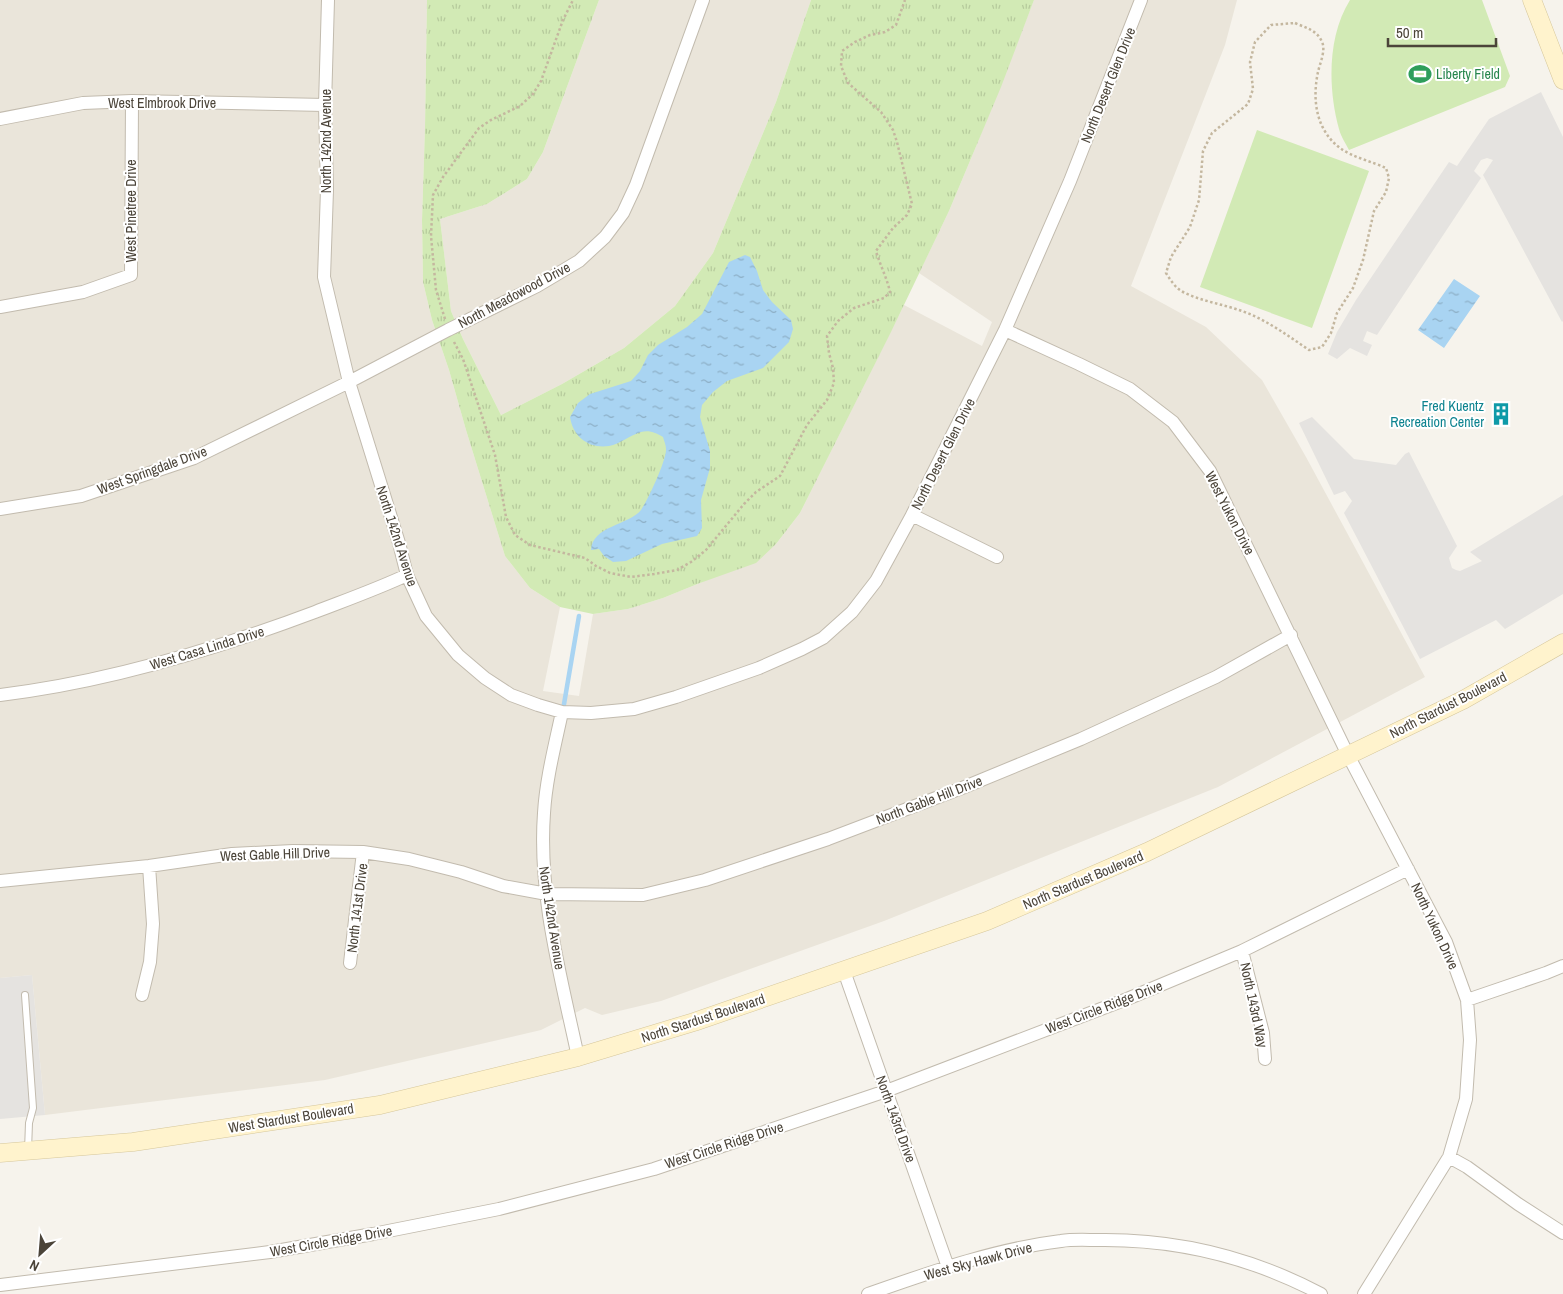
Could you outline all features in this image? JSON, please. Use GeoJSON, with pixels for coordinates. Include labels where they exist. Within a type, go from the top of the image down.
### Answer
{"type":"FeatureCollection","features":[{"type":"Feature","properties":{"kind":"street","name":"North 142nd Avenue"},"geometry":{"type":"LineString","coordinates":[[328,0],[324,277],[349,382],[407,575],[426,616],[458,655],[485,678],[511,695],[562,712],[548,780],[544,813],[543,855],[553,935],[578,1057]]}},
{"type":"Feature","properties":{"kind":"street","name":"North Meadowood Drive"},"geometry":{"type":"LineString","coordinates":[[349,382],[537,286],[579,260],[605,237],[623,213],[636,184],[703,0]]}},
{"type":"Feature","properties":{"kind":"street","name":"North Desert Glen Drive"},"geometry":{"type":"LineString","coordinates":[[562,712],[591,713],[634,709],[676,697],[759,668],[823,638],[852,612],[876,581],[912,515],[1005,330],[1070,181],[1141,0]]}},
{"type":"Feature","properties":{"kind":"street"},"geometry":{"type":"LineString","coordinates":[[1532,0],[1563,80]]}},
{"type":"Feature","properties":{"kind":"street","name":"West Elmbrook Drive"},"geometry":{"type":"LineString","coordinates":[[0,119],[83,103],[132,101],[326,105]]}},
{"type":"Feature","properties":{"kind":"street","name":"West Pinetree Drive"},"geometry":{"type":"LineString","coordinates":[[0,307],[83,292],[130,275],[132,101]]}},
{"type":"Feature","properties":{"kind":"street","name":"West Yukon Drive"},"geometry":{"type":"LineString","coordinates":[[1005,330],[1130,389],[1173,422],[1210,471],[1348,755]]}},
{"type":"Feature","properties":{"kind":"street","name":"West Springdale Drive"},"geometry":{"type":"LineString","coordinates":[[0,509],[81,496],[194,458],[349,382]]}},
{"type":"Feature","properties":{"kind":"street"},"geometry":{"type":"LineString","coordinates":[[912,515],[997,557]]}},
{"type":"Feature","properties":{"kind":"street","name":"West Casa Linda Drive"},"geometry":{"type":"LineString","coordinates":[[0,695],[112,676],[223,645],[286,623],[407,575]]}},
{"type":"Feature","properties":{"kind":"street","name":"North Gable Hill Drive"},"geometry":{"type":"LineString","coordinates":[[547,894],[643,895],[705,880],[828,839],[962,788],[1081,738],[1216,677],[1291,635]]}},
{"type":"Feature","properties":{"kind":"street","name":"North Stardust Boulevard"},"geometry":{"type":"LineString","coordinates":[[578,1057],[694,1022],[987,921],[1023,906],[1147,852],[1463,700],[1563,643]]}},
{"type":"Feature","properties":{"kind":"street","name":"North Yukon Drive"},"geometry":{"type":"LineString","coordinates":[[1348,755],[1446,942],[1467,1000],[1470,1040],[1466,1099],[1449,1156],[1364,1294]]}},
{"type":"Feature","properties":{"kind":"street","name":"West Gable Hill Drive"},"geometry":{"type":"LineString","coordinates":[[0,881],[149,866],[232,854],[293,851],[363,852],[409,859],[461,872],[503,886],[547,894]]}},
{"type":"Feature","properties":{"kind":"street","name":"North 141st Drive"},"geometry":{"type":"LineString","coordinates":[[350,964],[363,852]]}},
{"type":"Feature","properties":{"kind":"street"},"geometry":{"type":"LineString","coordinates":[[142,995],[150,962],[153,924],[149,866]]}},
{"type":"Feature","properties":{"kind":"street","name":"West Circle Ridge Drive"},"geometry":{"type":"LineString","coordinates":[[0,1285],[270,1252],[373,1234],[499,1209],[654,1169],[886,1092],[1127,999],[1242,951],[1408,870]]}},
{"type":"Feature","properties":{"kind":"street","name":"North 143rd Way"},"geometry":{"type":"LineString","coordinates":[[1242,951],[1263,1033],[1265,1059]]}},
{"type":"Feature","properties":{"kind":"street"},"geometry":{"type":"LineString","coordinates":[[1467,1000],[1546,974],[1563,966]]}},
{"type":"Feature","properties":{"kind":"street","name":"North 143rd Drive"},"geometry":{"type":"LineString","coordinates":[[844,971],[948,1267]]}},
{"type":"Feature","properties":{"kind":"street","name":"West Stardust Boulevard"},"geometry":{"type":"LineString","coordinates":[[0,1153],[134,1142],[380,1105],[578,1057]]}},
{"type":"Feature","properties":{"kind":"street"},"geometry":{"type":"LineString","coordinates":[[1449,1156],[1563,1233]]}},
{"type":"Feature","properties":{"kind":"street","name":"West Sky Hawk Drive"},"geometry":{"type":"LineString","coordinates":[[868,1294],[948,1267],[1012,1249],[1063,1240],[1129,1240],[1193,1247],[1251,1263],[1321,1294]]}},
{"type":"Feature","properties":{"kind":"lane"},"geometry":{"type":"LineString","coordinates":[[25,995],[33,1108],[28,1151]]}},
{"type":"Feature","properties":{"kind":"path"},"geometry":{"type":"LineString","coordinates":[[573,0],[563,20],[541,81],[532,94],[520,106],[479,128],[443,177],[433,195],[431,236],[436,290],[448,330],[463,360],[495,455],[506,517],[515,535],[530,545],[586,558],[610,573],[630,577],[677,570],[691,562],[706,550],[756,492],[780,476],[807,425],[827,400],[834,383],[827,336],[838,320],[854,308],[884,298],[890,292],[888,281],[881,268],[876,251],[893,228],[907,215],[912,204],[908,185],[893,130],[880,112],[848,84],[841,66],[842,51],[855,42],[870,35],[885,32],[896,24],[905,0]]}},
{"type":"Feature","properties":{"kind":"path"},"geometry":{"type":"LineString","coordinates":[[1295,23],[1315,32],[1323,43],[1315,104],[1321,125],[1332,140],[1342,149],[1386,168],[1389,178],[1386,192],[1374,211],[1363,260],[1353,288],[1337,313],[1331,333],[1322,348],[1309,350],[1271,324],[1252,315],[1184,293],[1173,284],[1166,274],[1171,256],[1190,227],[1198,200],[1203,151],[1212,133],[1248,104],[1253,89],[1250,62],[1255,42],[1271,25],[1295,23]]}},
{"type":"Feature","properties":{"kind":"shaded area"},"geometry":{"type":"Polygon","coordinates":[[[0,0],[427,0],[422,220],[423,282],[432,320],[505,556],[530,588],[560,607],[543,691],[579,696],[593,614],[628,609],[663,598],[700,583],[776,544],[800,513],[904,305],[982,346],[992,322],[919,273],[949,211],[1034,0],[1237,0],[1225,45],[1131,286],[1206,327],[1262,380],[1306,457],[1425,677],[1218,787],[884,921],[661,1001],[602,1015],[585,1008],[541,1030],[325,1080],[45,1115],[32,975],[0,978],[0,0]]]}},
{"type":"Feature","properties":{"kind":"shaded area"},"geometry":{"type":"Polygon","coordinates":[[[599,0],[811,0],[776,102],[713,253],[675,306],[624,348],[562,384],[501,415],[451,311],[440,219],[487,204],[527,179],[543,152],[599,0]]]}},
{"type":"Feature","properties":{"kind":"shaded area"},"geometry":{"type":"Polygon","coordinates":[[[1541,92],[1563,137],[1563,321],[1483,175],[1493,160],[1487,158],[1481,160],[1474,171],[1481,178],[1377,335],[1367,331],[1363,341],[1372,345],[1367,356],[1350,348],[1337,359],[1328,354],[1337,332],[1356,300],[1449,162],[1457,166],[1489,119],[1541,92]]]}},
{"type":"Feature","properties":{"kind":"shaded area"},"geometry":{"type":"Polygon","coordinates":[[[1312,417],[1354,459],[1396,465],[1409,452],[1457,546],[1449,558],[1452,568],[1456,570],[1460,571],[1482,561],[1470,552],[1563,495],[1563,594],[1505,629],[1496,620],[1420,659],[1344,513],[1352,501],[1345,491],[1334,495],[1299,423],[1312,417]]]}},
{"type":"Feature","properties":{"kind":"shaded area"},"geometry":{"type":"Polygon","coordinates":[[[32,975],[45,1115],[0,1119],[0,978],[32,975]]]}},
{"type":"Feature","properties":{"kind":"green space"},"geometry":{"type":"Polygon","coordinates":[[[427,0],[599,0],[543,152],[527,179],[487,204],[440,219],[451,311],[501,415],[562,384],[624,348],[675,306],[713,253],[776,102],[811,0],[1034,0],[1001,87],[949,211],[891,332],[800,513],[776,544],[756,563],[628,609],[593,614],[560,607],[530,588],[505,556],[432,320],[423,282],[422,220],[427,0]]]}},
{"type":"Feature","properties":{"kind":"green space","name":"Liberty Field"},"geometry":{"type":"Polygon","coordinates":[[[1350,0],[1482,0],[1510,76],[1505,87],[1349,150],[1342,138],[1335,113],[1332,63],[1337,30],[1350,0]]]}},
{"type":"Feature","properties":{"kind":"green space"},"geometry":{"type":"Polygon","coordinates":[[[1257,130],[1369,171],[1312,328],[1200,287],[1257,130]]]}},
{"type":"Feature","properties":{"kind":"water"},"geometry":{"type":"Polygon","coordinates":[[[745,255],[750,257],[763,290],[772,302],[791,320],[793,329],[789,342],[763,368],[727,381],[713,392],[702,405],[700,417],[710,451],[710,468],[701,500],[702,528],[697,536],[662,544],[626,561],[613,562],[604,556],[599,549],[591,550],[593,542],[604,531],[641,510],[660,471],[666,449],[665,443],[663,437],[653,432],[644,431],[613,445],[595,446],[578,436],[570,417],[578,403],[590,394],[631,381],[640,371],[648,355],[658,345],[687,327],[702,314],[729,262],[745,255]]]}},
{"type":"Feature","properties":{"kind":"water"},"geometry":{"type":"Polygon","coordinates":[[[1454,279],[1480,296],[1444,348],[1418,330],[1454,279]]]}},
{"type":"Feature","properties":{"kind":"waterway"},"geometry":{"type":"LineString","coordinates":[[563,710],[579,616]]}},
{"type":"Feature","properties":{"kind":"place","name":"Liberty Field"},"geometry":{"type":"Point","coordinates":[1420,74]}},
{"type":"Feature","properties":{"kind":"place","name":"Fred Kuentz Recreation Center"},"geometry":{"type":"Point","coordinates":[1501,414]}}]}
